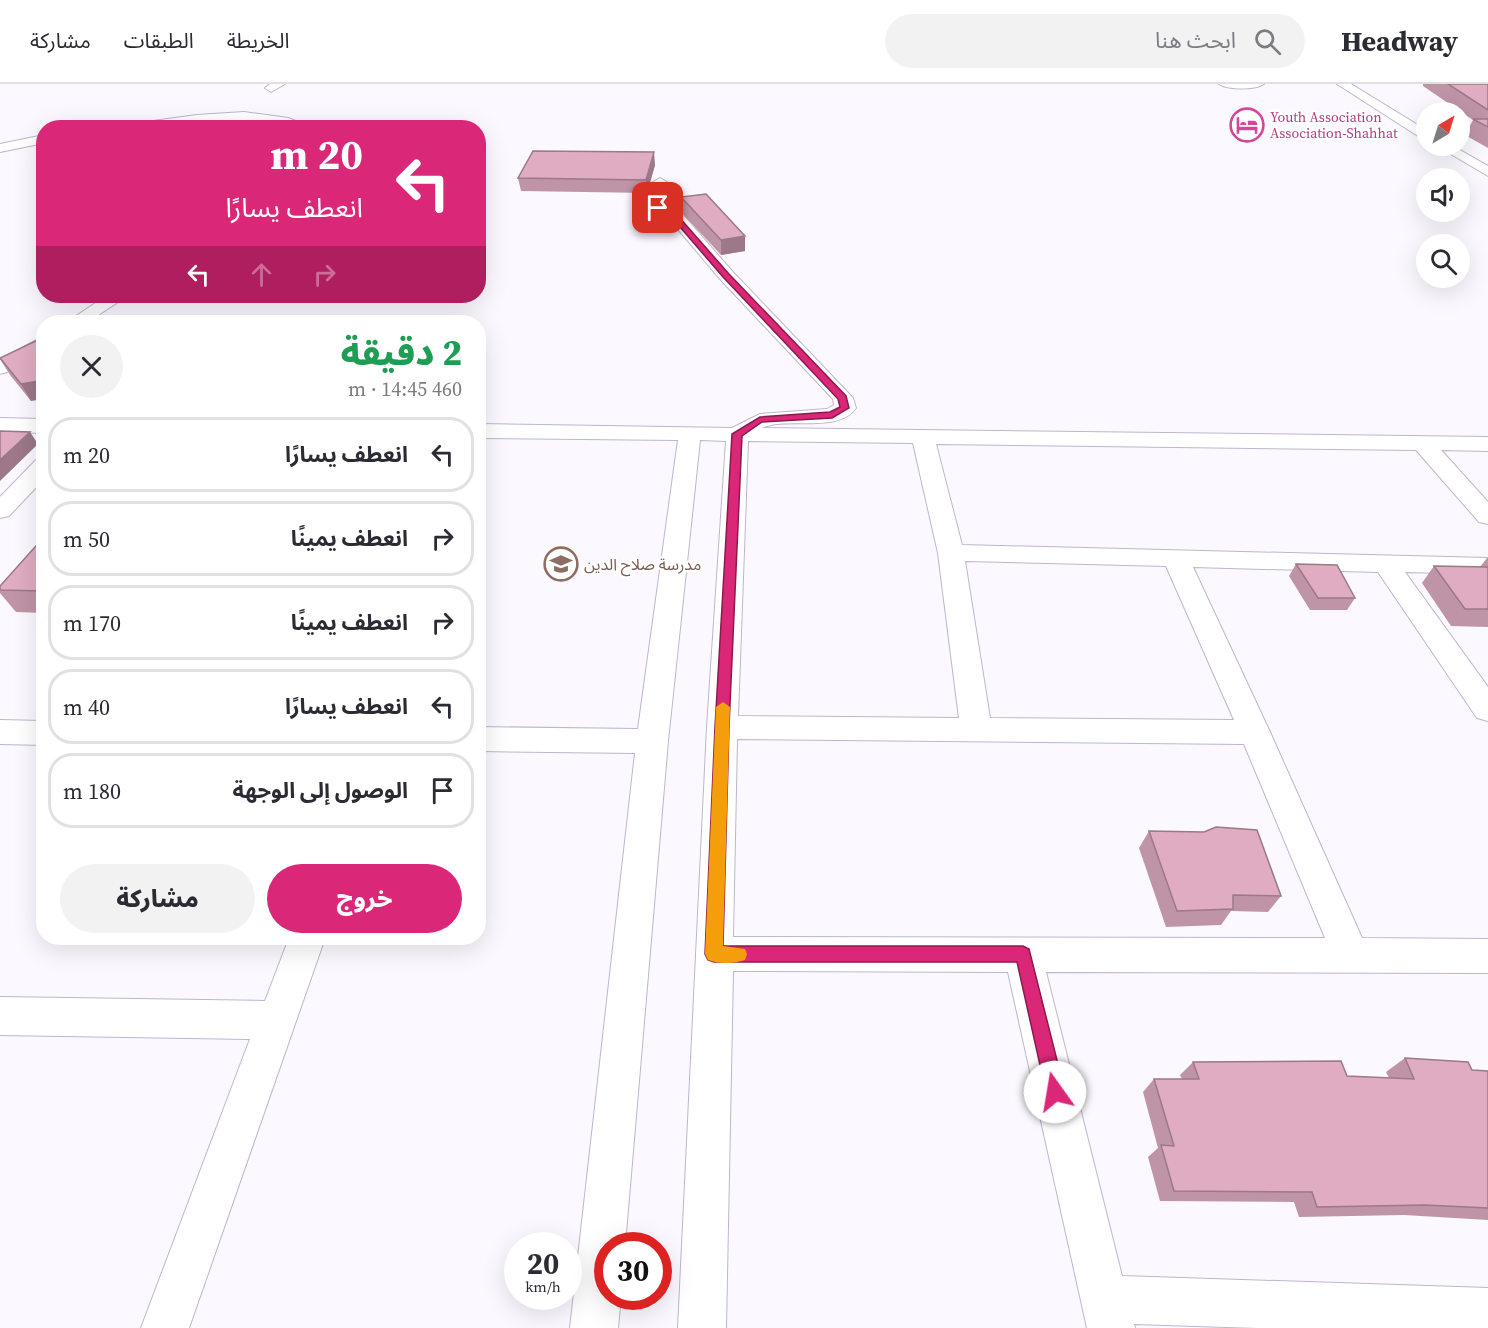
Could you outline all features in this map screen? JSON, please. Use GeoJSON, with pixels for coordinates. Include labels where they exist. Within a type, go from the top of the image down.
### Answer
{"type":"FeatureCollection","features":[{"type":"Feature","properties":{"kind":"street"},"geometry":{"type":"LineString","coordinates":[[1226,84],[1258,84]]}},
{"type":"Feature","properties":{"kind":"street"},"geometry":{"type":"LineString","coordinates":[[1343,84],[1416,129]]}},
{"type":"Feature","properties":{"kind":"street"},"geometry":{"type":"LineString","coordinates":[[180,120],[265,118],[284,120]]}},
{"type":"Feature","properties":{"kind":"street"},"geometry":{"type":"LineString","coordinates":[[0,148],[36,141]]}},
{"type":"Feature","properties":{"kind":"street"},"geometry":{"type":"LineString","coordinates":[[1461,156],[1488,172]]}},
{"type":"Feature","properties":{"kind":"street"},"geometry":{"type":"LineString","coordinates":[[660,182],[656,204],[658,208],[677,218],[726,275],[843,398],[845,408],[832,415],[760,420],[737,434]]}},
{"type":"Feature","properties":{"kind":"street"},"geometry":{"type":"LineString","coordinates":[[87,315],[106,303]]}},
{"type":"Feature","properties":{"kind":"street"},"geometry":{"type":"LineString","coordinates":[[0,368],[36,347]]}},
{"type":"Feature","properties":{"kind":"street"},"geometry":{"type":"LineString","coordinates":[[0,425],[36,426]]}},
{"type":"Feature","properties":{"kind":"street"},"geometry":{"type":"LineString","coordinates":[[486,431],[1422,443],[1485,448]]}},
{"type":"Feature","properties":{"kind":"street"},"geometry":{"type":"LineString","coordinates":[[594,1328],[652,741],[690,434]]}},
{"type":"Feature","properties":{"kind":"street"},"geometry":{"type":"LineString","coordinates":[[702,1328],[722,727],[737,434]]}},
{"type":"Feature","properties":{"kind":"street"},"geometry":{"type":"LineString","coordinates":[[923,437],[951,553],[976,729]]}},
{"type":"Feature","properties":{"kind":"street"},"geometry":{"type":"LineString","coordinates":[[1422,443],[1488,517]]}},
{"type":"Feature","properties":{"kind":"street"},"geometry":{"type":"LineString","coordinates":[[0,511],[36,473]]}},
{"type":"Feature","properties":{"kind":"street"},"geometry":{"type":"LineString","coordinates":[[951,553],[1488,566]]}},
{"type":"Feature","properties":{"kind":"street"},"geometry":{"type":"LineString","coordinates":[[1176,559],[1255,732],[1350,954]]}},
{"type":"Feature","properties":{"kind":"street"},"geometry":{"type":"LineString","coordinates":[[1385,563],[1488,710]]}},
{"type":"Feature","properties":{"kind":"street"},"geometry":{"type":"LineString","coordinates":[[722,727],[1255,732]]}},
{"type":"Feature","properties":{"kind":"street"},"geometry":{"type":"LineString","coordinates":[[0,732],[36,733]]}},
{"type":"Feature","properties":{"kind":"street"},"geometry":{"type":"LineString","coordinates":[[486,739],[652,741]]}},
{"type":"Feature","properties":{"kind":"street"},"geometry":{"type":"LineString","coordinates":[[165,1328],[304,945]]}},
{"type":"Feature","properties":{"kind":"street"},"geometry":{"type":"LineString","coordinates":[[714,954],[1488,956]]}},
{"type":"Feature","properties":{"kind":"street"},"geometry":{"type":"LineString","coordinates":[[1023,954],[1107,1313],[1488,1312]]}},
{"type":"Feature","properties":{"kind":"street"},"geometry":{"type":"LineString","coordinates":[[0,1016],[277,1020]]}},
{"type":"Feature","properties":{"kind":"building"},"geometry":{"type":"Polygon","coordinates":[[[1448,84],[1488,84],[1488,110],[1448,84]]]}},
{"type":"Feature","properties":{"kind":"building"},"geometry":{"type":"Polygon","coordinates":[[[1473,119],[1488,119],[1488,127],[1473,119]]]}},
{"type":"Feature","properties":{"kind":"building"},"geometry":{"type":"Polygon","coordinates":[[[533,151],[654,152],[646,180],[518,178],[533,151]]]}},
{"type":"Feature","properties":{"kind":"building"},"geometry":{"type":"Polygon","coordinates":[[[706,194],[745,236],[721,240],[681,197],[706,194]]]}},
{"type":"Feature","properties":{"kind":"building"},"geometry":{"type":"Polygon","coordinates":[[[36,341],[36,381],[21,384],[0,358],[36,341]]]}},
{"type":"Feature","properties":{"kind":"building"},"geometry":{"type":"Polygon","coordinates":[[[0,431],[30,432],[0,460],[0,431]]]}},
{"type":"Feature","properties":{"kind":"building"},"geometry":{"type":"Polygon","coordinates":[[[36,546],[36,591],[0,590],[0,586],[36,546]]]}},
{"type":"Feature","properties":{"kind":"building"},"geometry":{"type":"Polygon","coordinates":[[[1296,564],[1337,565],[1355,598],[1318,598],[1296,564]]]}},
{"type":"Feature","properties":{"kind":"building"},"geometry":{"type":"Polygon","coordinates":[[[1434,566],[1488,567],[1488,609],[1465,609],[1434,566]]]}},
{"type":"Feature","properties":{"kind":"building"},"geometry":{"type":"Polygon","coordinates":[[[1216,827],[1257,830],[1281,896],[1233,895],[1233,909],[1177,911],[1149,831],[1204,832],[1216,827]]]}},
{"type":"Feature","properties":{"kind":"building"},"geometry":{"type":"Polygon","coordinates":[[[1405,1058],[1468,1062],[1472,1070],[1488,1071],[1488,1208],[1425,1205],[1317,1207],[1312,1192],[1174,1191],[1161,1145],[1174,1146],[1154,1079],[1199,1079],[1193,1062],[1341,1061],[1347,1076],[1414,1079],[1405,1058]]]}},
{"type":"Feature","properties":{"kind":"slow traffic"},"geometry":{"type":"LineString","coordinates":[[723,707],[714,954],[739,954]]}},
{"type":"Feature","properties":{"kind":"place","name":"Youth Association Association-Shahhat"},"geometry":{"type":"Point","coordinates":[1247,125]}},
{"type":"Feature","properties":{"kind":"place","name":"مدرسة صلاح الدين"},"geometry":{"type":"Point","coordinates":[561,564]}},
{"type":"Feature","properties":{"kind":"route"},"geometry":{"type":"LineString","coordinates":[[658,208],[677,218],[726,275],[843,398],[845,408],[832,415],[760,420],[737,434],[722,727],[714,954],[1023,954],[1055,1092]]}}]}
